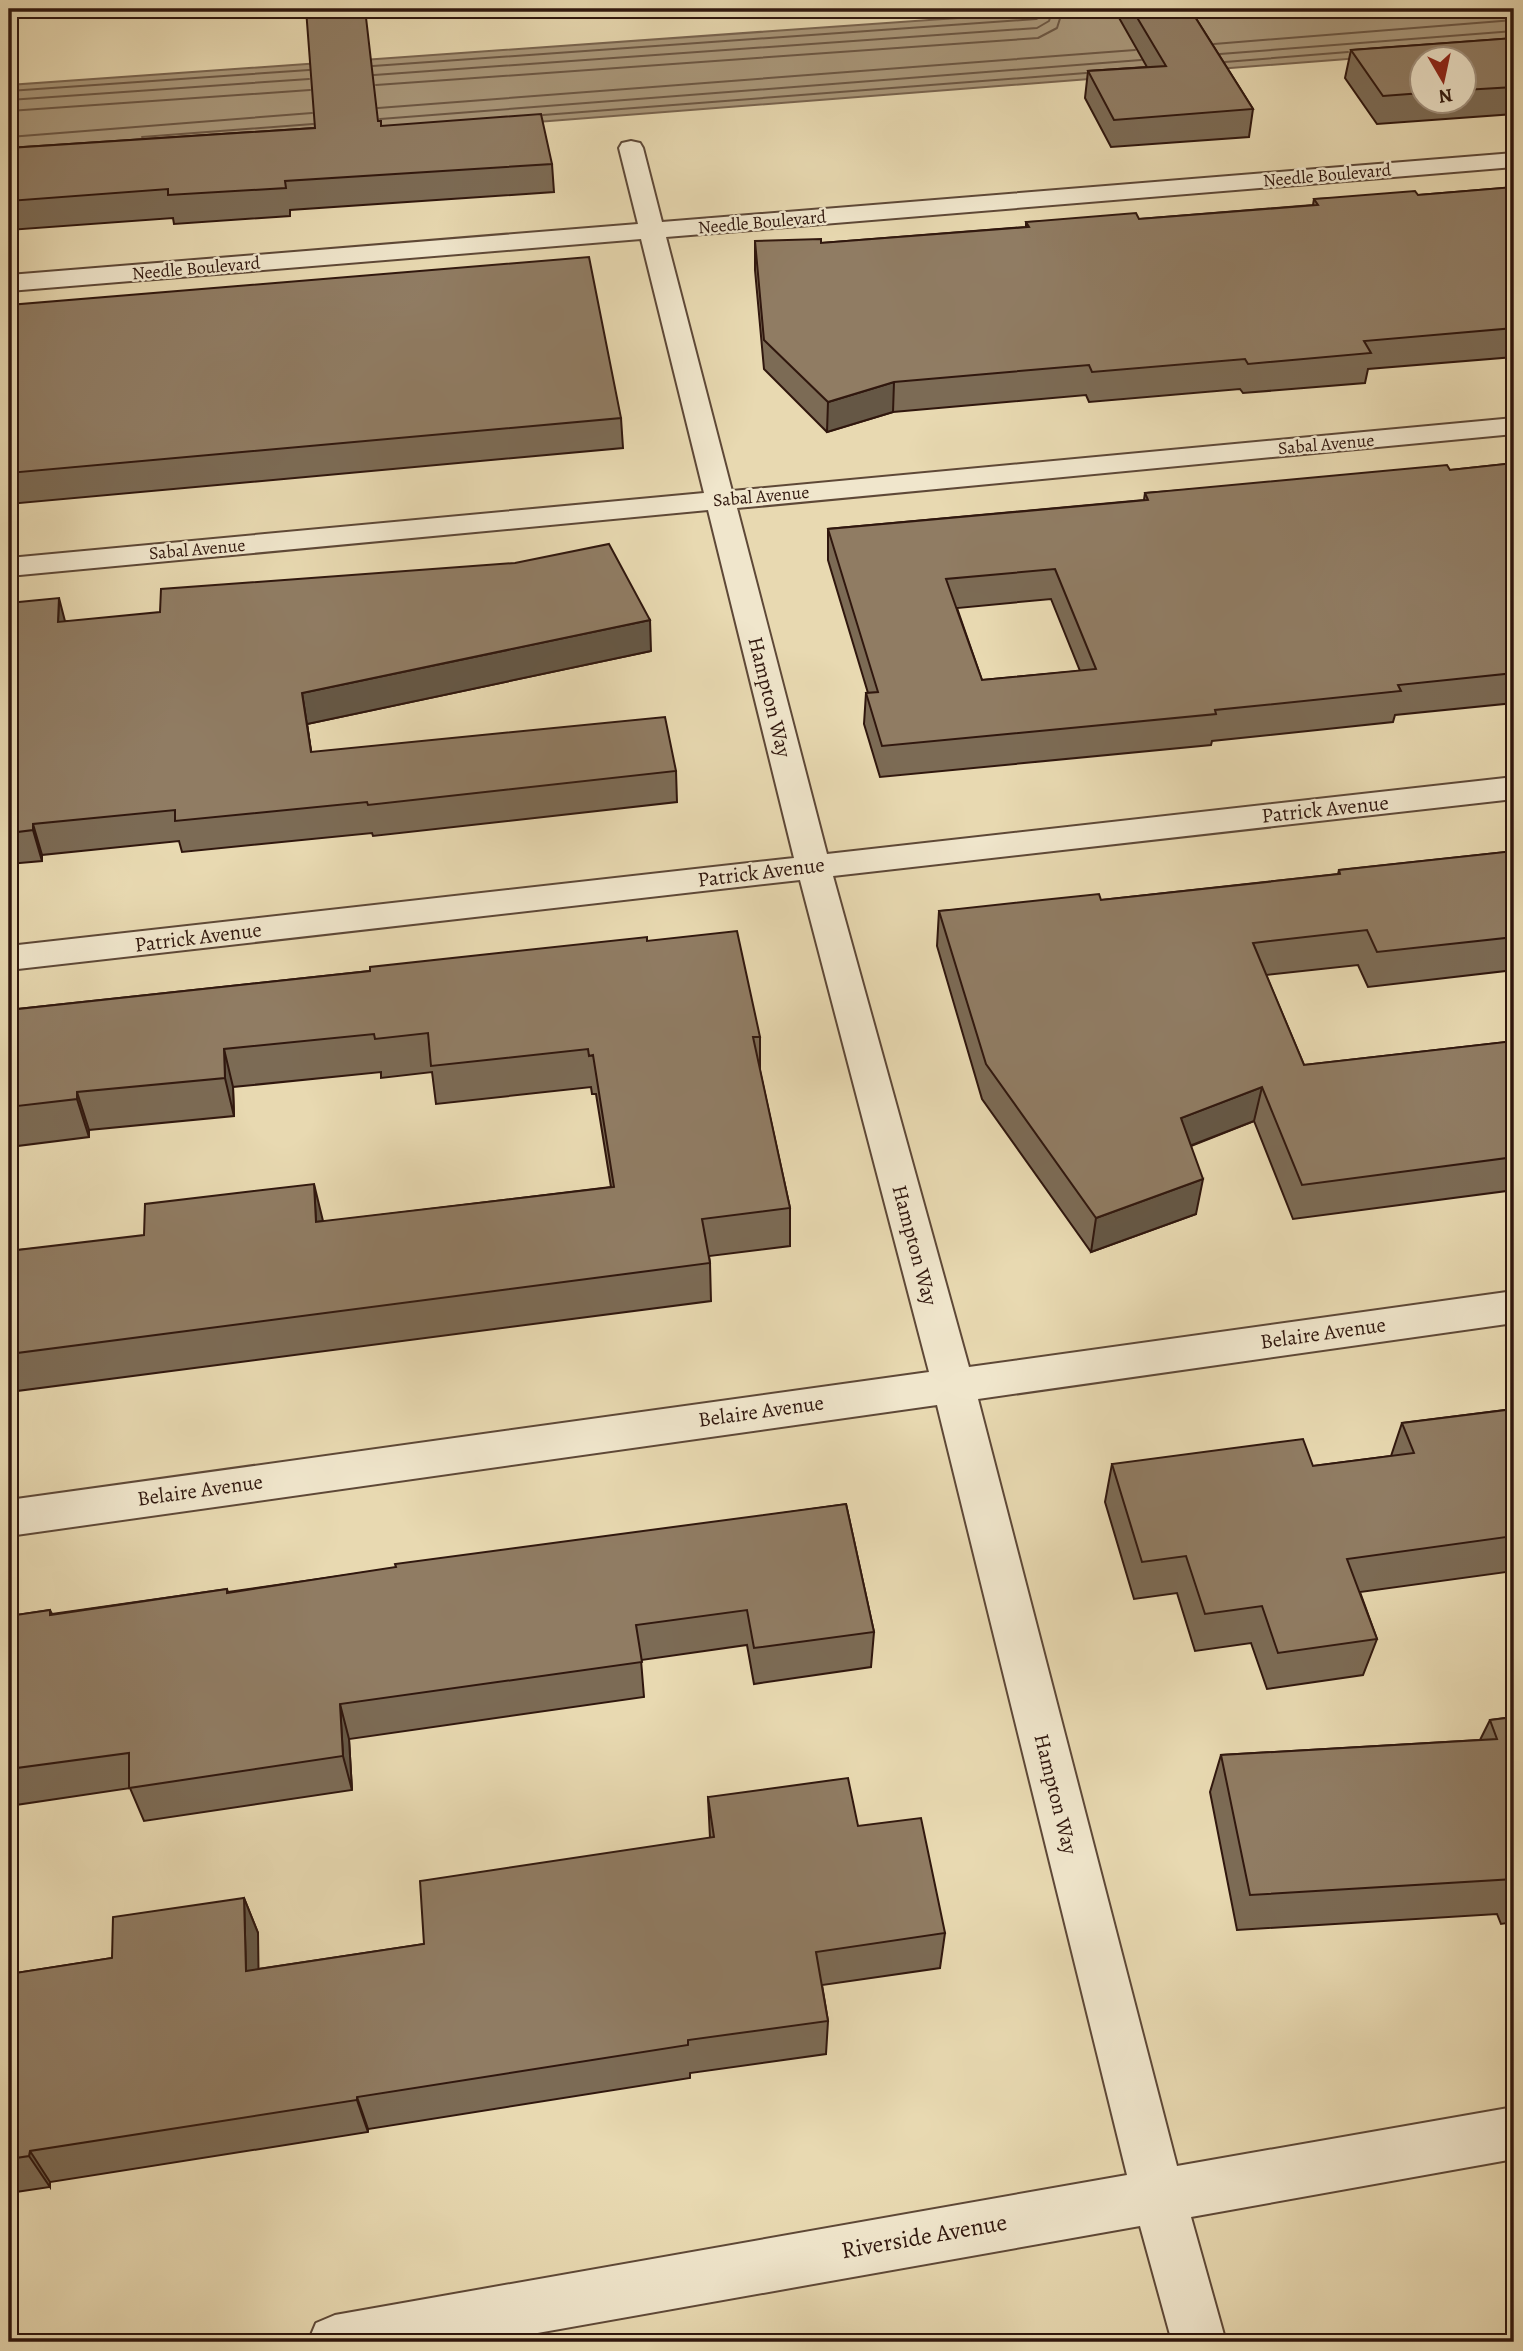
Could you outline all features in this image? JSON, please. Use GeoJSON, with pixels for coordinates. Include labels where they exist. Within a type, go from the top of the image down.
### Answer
{"type":"FeatureCollection","features":[{"type":"Feature","properties":{"kind":"street","name":"Hampton Way"},"geometry":{"type":"LineString","coordinates":[[631,148],[813,866],[953,1384],[1158,2194],[1199,2342]]}},
{"type":"Feature","properties":{"kind":"street","name":"Needle Boulevard"},"geometry":{"type":"LineString","coordinates":[[9,283],[1514,160]]}},
{"type":"Feature","properties":{"kind":"street","name":"Sabal Avenue"},"geometry":{"type":"LineString","coordinates":[[9,567],[1514,426]]}},
{"type":"Feature","properties":{"kind":"street","name":"Patrick Avenue"},"geometry":{"type":"LineString","coordinates":[[9,958],[1514,788]]}},
{"type":"Feature","properties":{"kind":"street","name":"Belaire Avenue"},"geometry":{"type":"LineString","coordinates":[[9,1518],[1514,1307]]}},
{"type":"Feature","properties":{"kind":"street","name":"Riverside Avenue"},"geometry":{"type":"LineString","coordinates":[[335,2342],[1514,2133]]}},
{"type":"Feature","properties":{"kind":"water"},"geometry":{"type":"Polygon","coordinates":[[[1084,9],[1514,9],[1514,46],[1478,49],[1478,46],[1408,46],[1408,54],[9,163],[9,85],[1084,9]]]}},
{"type":"Feature","properties":{"kind":"building"},"geometry":{"type":"Polygon","coordinates":[[[306,9],[365,9],[378,121],[381,121],[381,126],[541,114],[552,164],[285,181],[286,188],[168,195],[168,189],[9,201],[9,148],[315,128],[306,9]]]}},
{"type":"Feature","properties":{"kind":"building"},"geometry":{"type":"Polygon","coordinates":[[[1132,9],[1190,9],[1253,109],[1114,120],[1088,71],[1166,66],[1132,9]]]}},
{"type":"Feature","properties":{"kind":"building"},"geometry":{"type":"Polygon","coordinates":[[[1514,38],[1514,87],[1478,89],[1478,46],[1408,46],[1408,94],[1383,96],[1351,50],[1514,38]]]}},
{"type":"Feature","properties":{"kind":"building"},"geometry":{"type":"Polygon","coordinates":[[[1514,187],[1514,328],[1364,341],[1371,353],[1248,364],[1245,359],[1092,372],[1089,365],[894,382],[828,402],[764,340],[755,241],[821,239],[821,243],[1029,227],[1026,222],[1136,213],[1139,219],[1318,205],[1314,199],[1415,191],[1418,195],[1514,187]]]}},
{"type":"Feature","properties":{"kind":"building"},"geometry":{"type":"Polygon","coordinates":[[[589,257],[621,418],[9,473],[9,305],[589,257]]]}},
{"type":"Feature","properties":{"kind":"building"},"geometry":{"type":"Polygon","coordinates":[[[1514,463],[1514,673],[1398,685],[1401,691],[1215,710],[1216,714],[882,746],[866,693],[878,692],[828,529],[1148,500],[1145,493],[1447,465],[1450,470],[1514,463]],[[1055,569],[946,579],[982,680],[1096,669],[1055,569]]]}},
{"type":"Feature","properties":{"kind":"building"},"geometry":{"type":"Polygon","coordinates":[[[609,544],[650,620],[302,693],[311,752],[665,717],[676,771],[368,805],[367,802],[175,821],[175,810],[33,824],[33,830],[9,833],[9,603],[59,598],[58,622],[160,612],[161,589],[515,563],[609,544]]]}},
{"type":"Feature","properties":{"kind":"building"},"geometry":{"type":"Polygon","coordinates":[[[1514,851],[1514,937],[1377,952],[1367,930],[1253,943],[1304,1065],[1514,1041],[1514,1157],[1302,1185],[1262,1087],[1181,1118],[1203,1179],[1096,1218],[986,1064],[939,911],[1099,894],[1101,900],[1340,874],[1339,870],[1514,851]]]}},
{"type":"Feature","properties":{"kind":"building"},"geometry":{"type":"Polygon","coordinates":[[[737,931],[760,1037],[753,1037],[790,1208],[702,1219],[710,1263],[9,1354],[9,1251],[144,1235],[145,1204],[314,1184],[316,1222],[614,1187],[593,1055],[589,1056],[588,1049],[431,1066],[428,1033],[375,1039],[374,1034],[224,1049],[225,1078],[77,1092],[77,1099],[9,1107],[9,1010],[370,971],[370,967],[647,937],[647,941],[737,931]]]}},
{"type":"Feature","properties":{"kind":"building"},"geometry":{"type":"Polygon","coordinates":[[[1514,1409],[1514,1536],[1347,1559],[1377,1639],[1278,1653],[1262,1606],[1205,1614],[1186,1556],[1142,1562],[1112,1464],[1303,1439],[1313,1466],[1414,1453],[1402,1423],[1514,1409]]]}},
{"type":"Feature","properties":{"kind":"building"},"geometry":{"type":"Polygon","coordinates":[[[846,1504],[874,1632],[754,1648],[747,1610],[636,1625],[642,1662],[340,1704],[343,1756],[129,1788],[129,1753],[9,1769],[9,1616],[50,1610],[50,1615],[227,1589],[227,1593],[396,1567],[395,1564],[846,1504]]]}},
{"type":"Feature","properties":{"kind":"building"},"geometry":{"type":"Polygon","coordinates":[[[1514,1717],[1514,1879],[1250,1895],[1221,1755],[1497,1739],[1490,1720],[1514,1717]]]}},
{"type":"Feature","properties":{"kind":"building"},"geometry":{"type":"Polygon","coordinates":[[[848,1778],[858,1826],[921,1818],[945,1933],[816,1952],[828,2021],[688,2040],[688,2045],[30,2151],[29,2156],[9,2159],[9,1974],[112,1958],[113,1917],[244,1898],[246,1971],[424,1944],[420,1881],[714,1837],[708,1797],[848,1778]]]}}]}
